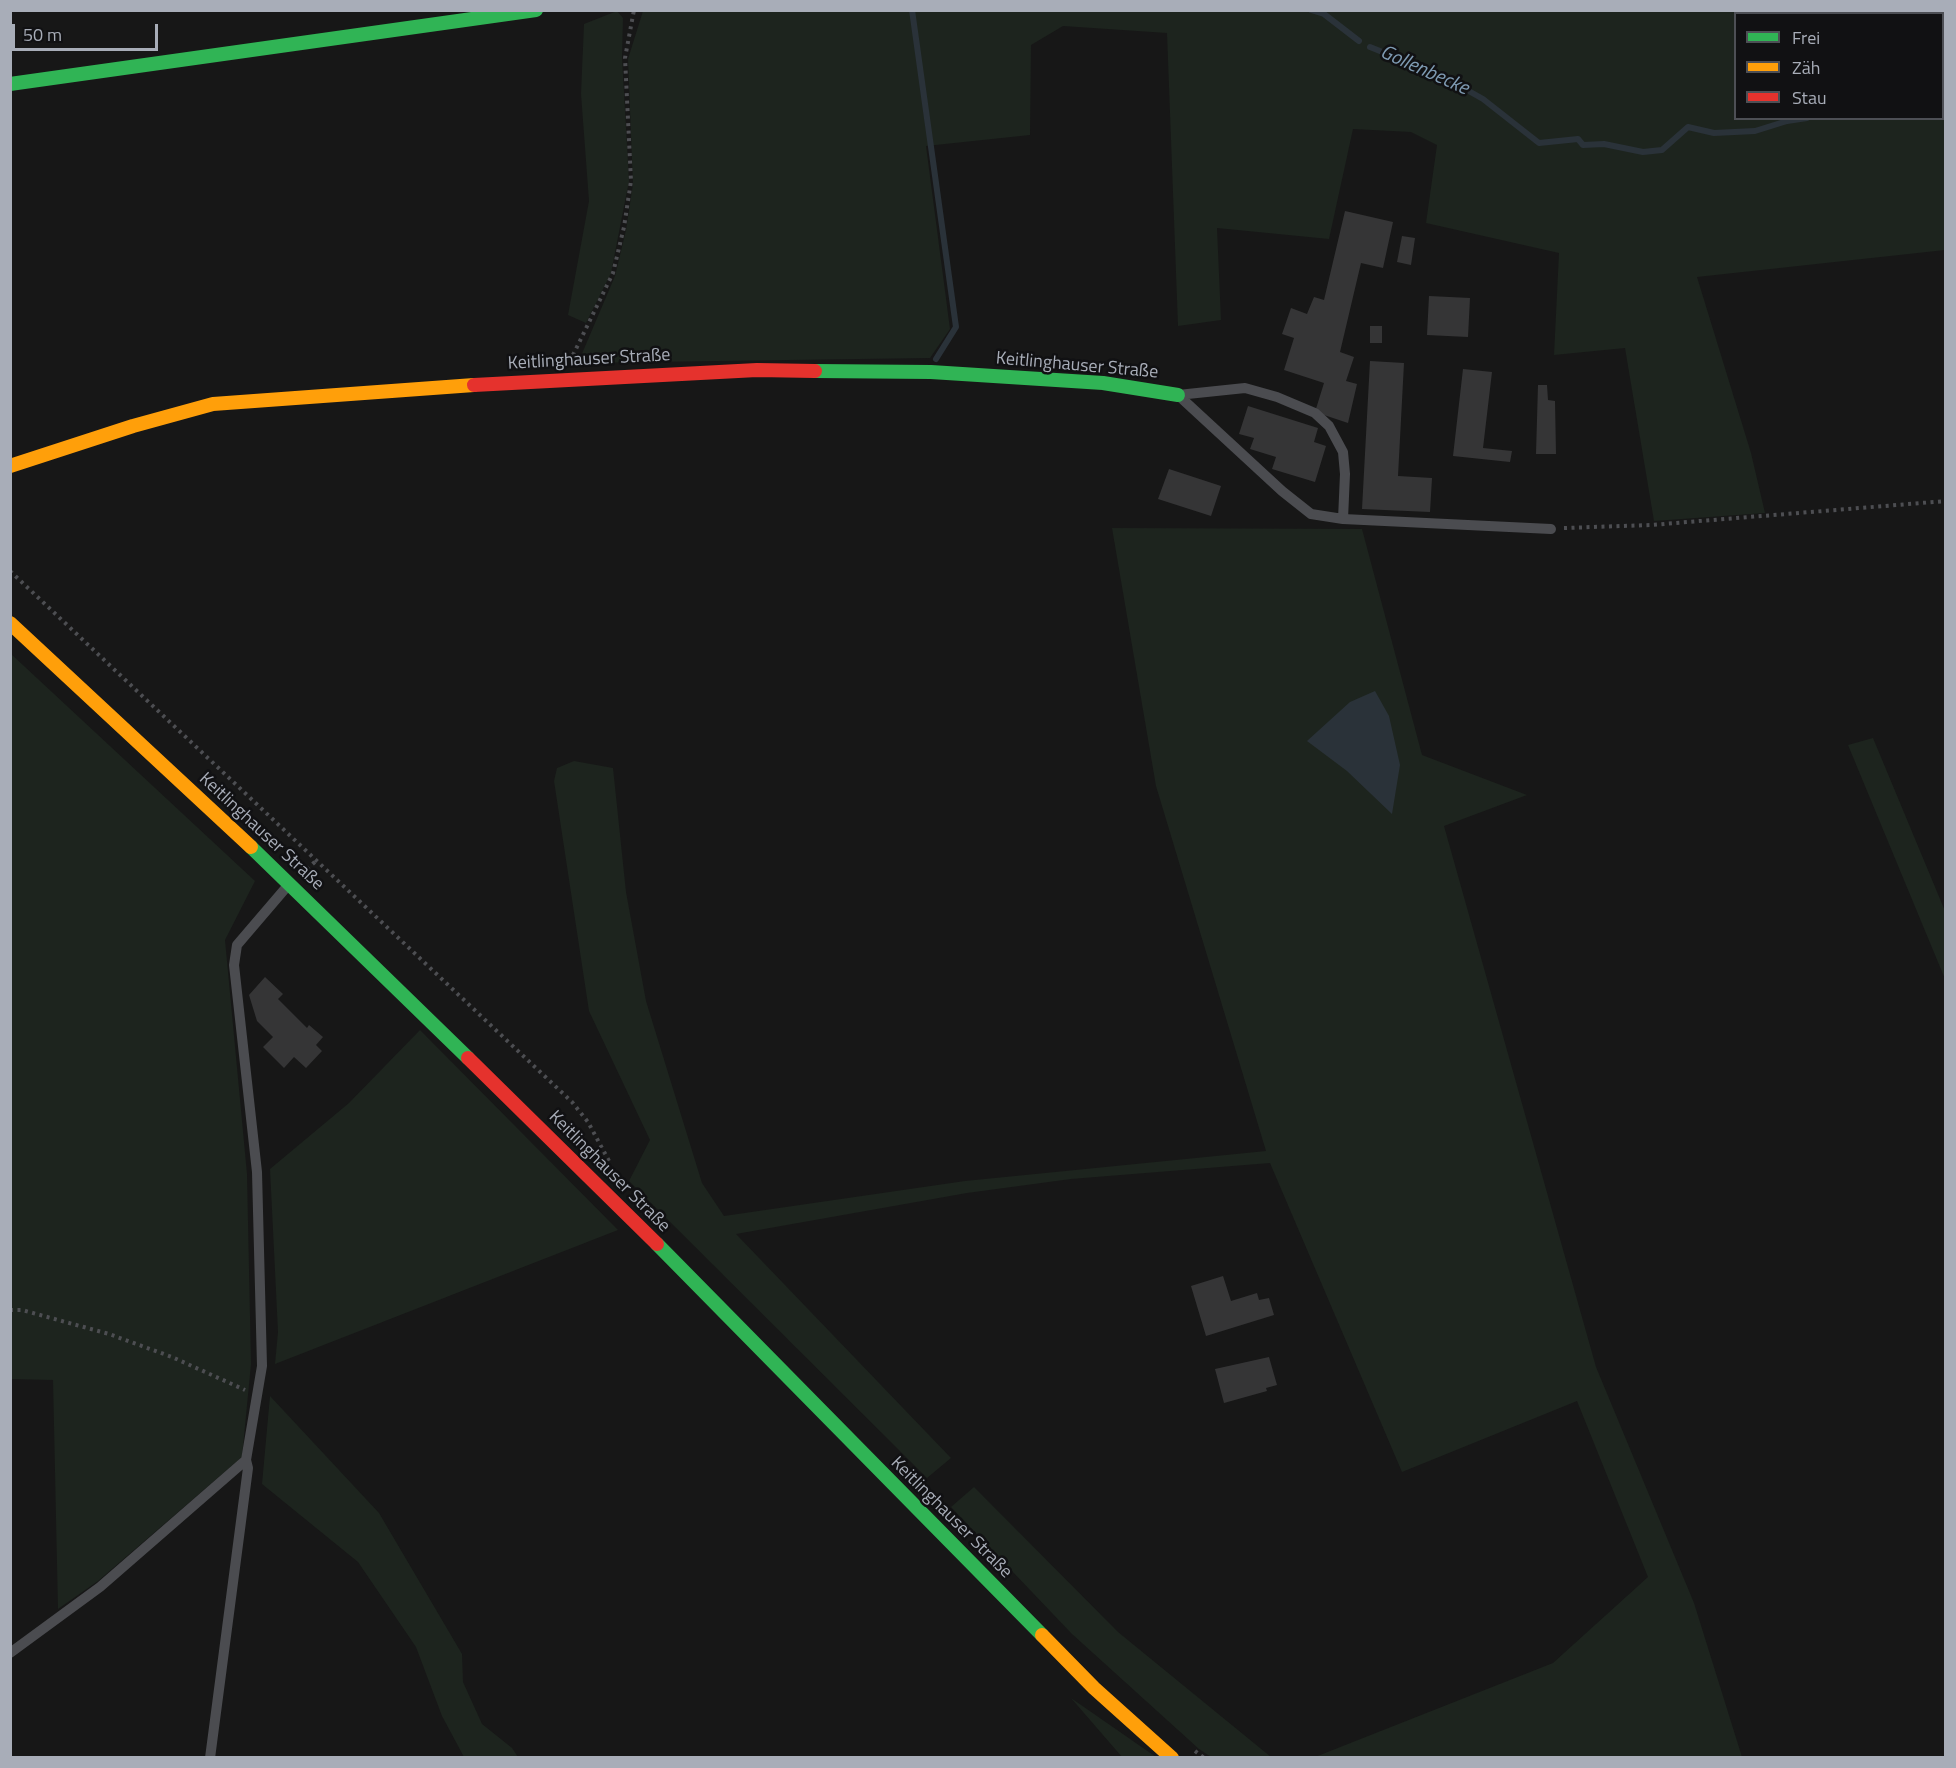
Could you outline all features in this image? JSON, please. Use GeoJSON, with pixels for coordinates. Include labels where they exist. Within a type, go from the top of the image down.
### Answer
{"type":"FeatureCollection","features":[{"type":"Feature","properties":{"kind":"street"},"geometry":{"type":"LineString","coordinates":[[10,84],[536,10]]}},
{"type":"Feature","properties":{"kind":"street","name":"Keitlinghauser Straße"},"geometry":{"type":"LineString","coordinates":[[10,466],[133,426],[213,404],[561,378],[757,370],[931,372],[1103,383],[1178,395]]}},
{"type":"Feature","properties":{"kind":"street","name":"Keitlinghauser Straße"},"geometry":{"type":"LineString","coordinates":[[10,623],[290,883],[631,1218],[1094,1688],[1172,1758]]}},
{"type":"Feature","properties":{"kind":"lane"},"geometry":{"type":"LineString","coordinates":[[1178,395],[1245,388],[1276,397],[1315,413],[1329,426],[1343,452],[1345,474],[1343,519]]}},
{"type":"Feature","properties":{"kind":"lane"},"geometry":{"type":"LineString","coordinates":[[1178,395],[1282,491],[1311,514],[1343,519],[1551,529]]}},
{"type":"Feature","properties":{"kind":"lane"},"geometry":{"type":"LineString","coordinates":[[210,1758],[248,1468],[246,1460],[262,1366],[257,1172],[234,965],[237,945],[290,883]]}},
{"type":"Feature","properties":{"kind":"lane"},"geometry":{"type":"LineString","coordinates":[[10,1653],[100,1587],[246,1460]]}},
{"type":"Feature","properties":{"kind":"path"},"geometry":{"type":"LineString","coordinates":[[561,378],[613,273],[624,227],[631,181],[625,58],[634,10]]}},
{"type":"Feature","properties":{"kind":"path"},"geometry":{"type":"LineString","coordinates":[[1551,529],[1651,525],[1946,501]]}},
{"type":"Feature","properties":{"kind":"path"},"geometry":{"type":"LineString","coordinates":[[10,1310],[22,1310],[109,1334],[172,1357],[257,1395]]}},
{"type":"Feature","properties":{"kind":"shaded area"},"geometry":{"type":"Polygon","coordinates":[[[617,11],[623,18],[622,57],[629,181],[611,273],[586,323],[568,315],[589,201],[581,94],[584,24],[617,11]]]}},
{"type":"Feature","properties":{"kind":"shaded area"},"geometry":{"type":"Polygon","coordinates":[[[643,11],[1805,11],[1734,12],[1734,120],[1944,120],[1945,40],[1945,250],[1697,277],[1751,453],[1765,513],[1654,521],[1625,348],[1554,355],[1559,253],[1426,223],[1437,145],[1411,132],[1353,129],[1329,239],[1217,228],[1221,320],[1178,326],[1167,33],[1063,26],[1031,45],[1030,135],[926,146],[950,329],[930,358],[578,363],[615,276],[626,230],[633,184],[628,59],[643,11]]]}},
{"type":"Feature","properties":{"kind":"shaded area"},"geometry":{"type":"Polygon","coordinates":[[[1112,528],[1362,529],[1422,755],[1527,795],[1444,826],[1596,1367],[1694,1603],[1742,1757],[1315,1757],[1553,1663],[1648,1577],[1577,1401],[1402,1472],[1270,1163],[1071,1179],[967,1193],[736,1234],[951,1458],[927,1478],[629,1181],[650,1140],[589,1011],[554,781],[557,768],[574,761],[613,768],[626,892],[646,1001],[702,1183],[724,1216],[965,1181],[1266,1151],[1156,786],[1112,528]]]}},
{"type":"Feature","properties":{"kind":"shaded area"},"geometry":{"type":"Polygon","coordinates":[[[10,653],[255,881],[225,940],[247,1174],[251,1364],[242,1457],[98,1581],[58,1609],[53,1380],[11,1379],[10,653]]]}},
{"type":"Feature","properties":{"kind":"shaded area"},"geometry":{"type":"Polygon","coordinates":[[[1375,691],[1389,716],[1400,765],[1392,814],[1347,771],[1307,741],[1350,702],[1375,691]]]}},
{"type":"Feature","properties":{"kind":"shaded area"},"geometry":{"type":"Polygon","coordinates":[[[1873,738],[1945,911],[1945,979],[1848,745],[1873,738]]]}},
{"type":"Feature","properties":{"kind":"shaded area"},"geometry":{"type":"Polygon","coordinates":[[[420,1030],[618,1230],[275,1364],[278,1332],[270,1169],[349,1103],[420,1030]]]}},
{"type":"Feature","properties":{"kind":"shaded area"},"geometry":{"type":"Polygon","coordinates":[[[270,1396],[379,1513],[462,1654],[463,1682],[482,1724],[512,1748],[518,1757],[464,1757],[442,1716],[416,1647],[358,1562],[262,1484],[270,1396]]]}},
{"type":"Feature","properties":{"kind":"shaded area"},"geometry":{"type":"Polygon","coordinates":[[[974,1487],[1118,1632],[1271,1757],[1211,1757],[1199,1749],[1072,1634],[951,1507],[974,1487]]]}},
{"type":"Feature","properties":{"kind":"shaded area"},"geometry":{"type":"Polygon","coordinates":[[[1071,1698],[1156,1757],[1122,1757],[1071,1698]]]}},
{"type":"Feature","properties":{"kind":"building"},"geometry":{"type":"Polygon","coordinates":[[[1345,211],[1393,222],[1383,268],[1361,263],[1340,352],[1354,357],[1346,381],[1357,384],[1348,423],[1315,412],[1324,383],[1284,370],[1294,338],[1282,334],[1291,308],[1307,314],[1314,297],[1324,300],[1345,211]]]}},
{"type":"Feature","properties":{"kind":"building"},"geometry":{"type":"Polygon","coordinates":[[[1402,236],[1415,238],[1411,265],[1397,262],[1402,236]]]}},
{"type":"Feature","properties":{"kind":"building"},"geometry":{"type":"Polygon","coordinates":[[[1429,296],[1470,298],[1468,337],[1427,335],[1429,296]]]}},
{"type":"Feature","properties":{"kind":"building"},"geometry":{"type":"Polygon","coordinates":[[[1370,326],[1382,326],[1382,343],[1370,343],[1370,326]]]}},
{"type":"Feature","properties":{"kind":"building"},"geometry":{"type":"Polygon","coordinates":[[[1370,361],[1404,363],[1398,476],[1432,478],[1430,512],[1362,509],[1370,361]]]}},
{"type":"Feature","properties":{"kind":"building"},"geometry":{"type":"Polygon","coordinates":[[[1463,369],[1492,372],[1483,448],[1512,451],[1510,462],[1453,456],[1463,369]]]}},
{"type":"Feature","properties":{"kind":"building"},"geometry":{"type":"Polygon","coordinates":[[[1538,385],[1547,385],[1548,400],[1555,401],[1556,454],[1536,454],[1538,385]]]}},
{"type":"Feature","properties":{"kind":"building"},"geometry":{"type":"Polygon","coordinates":[[[1248,406],[1318,428],[1314,442],[1326,446],[1315,482],[1272,469],[1276,457],[1250,449],[1254,438],[1239,434],[1248,406]]]}},
{"type":"Feature","properties":{"kind":"building"},"geometry":{"type":"Polygon","coordinates":[[[1169,469],[1221,486],[1211,516],[1158,499],[1169,469]]]}},
{"type":"Feature","properties":{"kind":"building"},"geometry":{"type":"Polygon","coordinates":[[[265,977],[283,994],[278,999],[307,1028],[309,1025],[323,1037],[316,1045],[322,1051],[306,1068],[294,1057],[284,1068],[263,1047],[273,1037],[257,1021],[249,995],[265,977]]]}},
{"type":"Feature","properties":{"kind":"building"},"geometry":{"type":"Polygon","coordinates":[[[1223,1276],[1231,1301],[1257,1293],[1259,1300],[1269,1298],[1274,1315],[1206,1336],[1191,1286],[1223,1276]]]}},
{"type":"Feature","properties":{"kind":"building"},"geometry":{"type":"Polygon","coordinates":[[[1269,1357],[1277,1385],[1266,1388],[1267,1391],[1224,1403],[1215,1369],[1269,1357]]]}},
{"type":"Feature","properties":{"kind":"waterway"},"geometry":{"type":"LineString","coordinates":[[912,10],[956,327],[936,359]]}},
{"type":"Feature","properties":{"kind":"waterway","name":"Gollenbecke"},"geometry":{"type":"LineString","coordinates":[[1311,10],[1324,14],[1359,41]]}},
{"type":"Feature","properties":{"kind":"waterway","name":"Gollenbecke"},"geometry":{"type":"LineString","coordinates":[[1370,47],[1442,76],[1483,99],[1539,143],[1578,139],[1583,145],[1604,144],[1643,152],[1662,150],[1688,127],[1714,133],[1755,131],[1794,120]]}},
{"type":"Feature","properties":{"kind":"traffic: fast"},"geometry":{"type":"LineString","coordinates":[[10,84],[536,10]]}},
{"type":"Feature","properties":{"kind":"traffic: fast"},"geometry":{"type":"LineString","coordinates":[[815,371],[931,372],[1103,383],[1178,395]]}},
{"type":"Feature","properties":{"kind":"traffic: fast"},"geometry":{"type":"LineString","coordinates":[[251,847],[468,1058]]}},
{"type":"Feature","properties":{"kind":"traffic: fast"},"geometry":{"type":"LineString","coordinates":[[657,1244],[1042,1635]]}},
{"type":"Feature","properties":{"kind":"traffic: slow"},"geometry":{"type":"LineString","coordinates":[[10,466],[133,426],[213,404],[474,385]]}},
{"type":"Feature","properties":{"kind":"traffic: slow"},"geometry":{"type":"LineString","coordinates":[[10,623],[251,847]]}},
{"type":"Feature","properties":{"kind":"traffic: slow"},"geometry":{"type":"LineString","coordinates":[[1042,1635],[1094,1688],[1172,1758]]}},
{"type":"Feature","properties":{"kind":"traffic: jam"},"geometry":{"type":"LineString","coordinates":[[474,385],[757,370],[815,371]]}},
{"type":"Feature","properties":{"kind":"traffic: jam"},"geometry":{"type":"LineString","coordinates":[[468,1058],[657,1244]]}}]}
